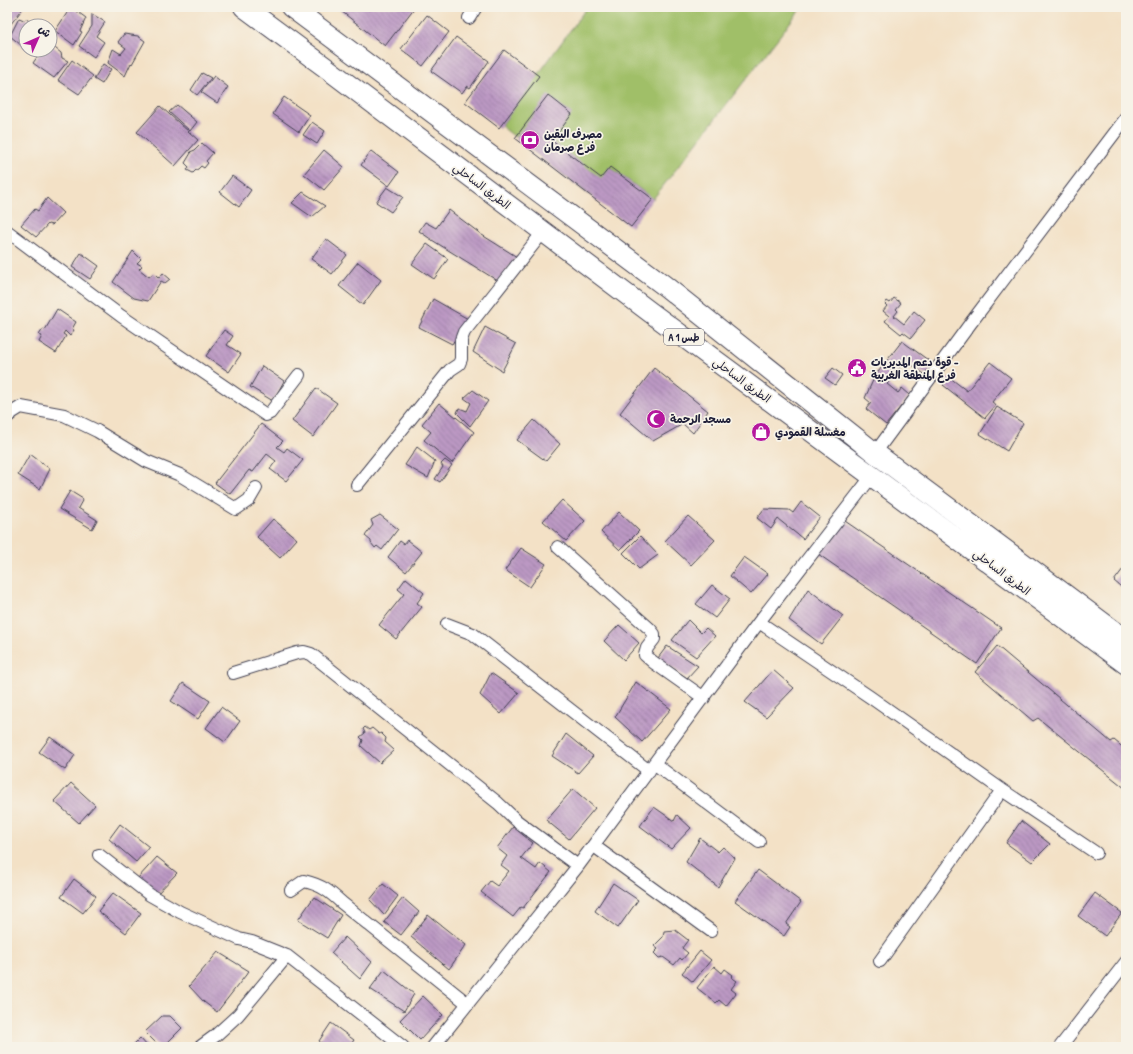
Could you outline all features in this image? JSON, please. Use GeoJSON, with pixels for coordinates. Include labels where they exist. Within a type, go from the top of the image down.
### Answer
{"type":"FeatureCollection","features":[{"type":"Feature","properties":{"kind":"highway","name":"الطريق الساحلي"},"geometry":{"type":"LineString","coordinates":[[244,7],[650,312],[1126,664]]}},
{"type":"Feature","properties":{"kind":"highway","name":"الطريق الساحلي"},"geometry":{"type":"LineString","coordinates":[[291,7],[665,286],[875,453],[1126,640]]}},
{"type":"Feature","properties":{"kind":"highway"},"geometry":{"type":"LineString","coordinates":[[650,312],[665,286]]}},
{"type":"Feature","properties":{"kind":"street"},"geometry":{"type":"LineString","coordinates":[[469,18],[476,7]]}},
{"type":"Feature","properties":{"kind":"street"},"geometry":{"type":"LineString","coordinates":[[875,453],[1126,118]]}},
{"type":"Feature","properties":{"kind":"street"},"geometry":{"type":"LineString","coordinates":[[7,231],[121,316],[266,415],[270,413],[299,375]]}},
{"type":"Feature","properties":{"kind":"street"},"geometry":{"type":"LineString","coordinates":[[357,485],[450,370],[459,364],[461,360],[460,340],[464,332],[543,232]]}},
{"type":"Feature","properties":{"kind":"street"},"geometry":{"type":"LineString","coordinates":[[7,417],[21,407],[64,416],[97,432],[146,461],[180,476],[236,509],[249,500],[256,488]]}},
{"type":"Feature","properties":{"kind":"street"},"geometry":{"type":"LineString","coordinates":[[433,1047],[594,846],[759,622],[872,476]]}},
{"type":"Feature","properties":{"kind":"street"},"geometry":{"type":"LineString","coordinates":[[558,547],[650,629],[654,634],[654,639],[647,648],[645,654],[653,662],[704,698]]}},
{"type":"Feature","properties":{"kind":"street"},"geometry":{"type":"LineString","coordinates":[[759,622],[1096,853]]}},
{"type":"Feature","properties":{"kind":"street"},"geometry":{"type":"LineString","coordinates":[[447,624],[473,634],[652,768],[759,842]]}},
{"type":"Feature","properties":{"kind":"street"},"geometry":{"type":"LineString","coordinates":[[233,673],[297,653],[304,652],[311,654],[498,803],[517,821],[578,866]]}},
{"type":"Feature","properties":{"kind":"street"},"geometry":{"type":"LineString","coordinates":[[880,961],[1002,790]]}},
{"type":"Feature","properties":{"kind":"street"},"geometry":{"type":"LineString","coordinates":[[594,846],[711,931]]}},
{"type":"Feature","properties":{"kind":"street"},"geometry":{"type":"LineString","coordinates":[[99,855],[150,895],[180,912],[239,939],[252,942],[287,956],[403,1047]]}},
{"type":"Feature","properties":{"kind":"street"},"geometry":{"type":"LineString","coordinates":[[290,890],[304,882],[316,884],[330,893],[468,1004]]}},
{"type":"Feature","properties":{"kind":"street"},"geometry":{"type":"LineString","coordinates":[[200,1047],[215,1036],[238,1014],[287,956]]}},
{"type":"Feature","properties":{"kind":"street"},"geometry":{"type":"LineString","coordinates":[[1060,1047],[1126,962]]}},
{"type":"Feature","properties":{"kind":"green space"},"geometry":{"type":"Polygon","coordinates":[[[587,7],[802,7],[653,199],[610,167],[589,195],[501,126],[587,7]]]}},
{"type":"Feature","properties":{"kind":"building"},"geometry":{"type":"Polygon","coordinates":[[[7,7],[24,7],[7,29],[7,7]]]}},
{"type":"Feature","properties":{"kind":"building"},"geometry":{"type":"Polygon","coordinates":[[[71,7],[86,18],[80,31],[82,32],[74,45],[58,33],[58,26],[71,7]]]}},
{"type":"Feature","properties":{"kind":"building"},"geometry":{"type":"Polygon","coordinates":[[[336,7],[415,7],[385,46],[336,7]]]}},
{"type":"Feature","properties":{"kind":"building"},"geometry":{"type":"Polygon","coordinates":[[[92,14],[105,22],[96,36],[104,42],[94,57],[79,46],[92,26],[92,14]]]}},
{"type":"Feature","properties":{"kind":"building"},"geometry":{"type":"Polygon","coordinates":[[[427,15],[449,32],[423,66],[401,49],[427,15]]]}},
{"type":"Feature","properties":{"kind":"building"},"geometry":{"type":"Polygon","coordinates":[[[18,20],[18,42],[10,36],[18,20]]]}},
{"type":"Feature","properties":{"kind":"building"},"geometry":{"type":"Polygon","coordinates":[[[124,34],[138,36],[145,41],[132,64],[131,63],[125,76],[108,63],[113,49],[121,54],[126,48],[118,42],[124,34]]]}},
{"type":"Feature","properties":{"kind":"building"},"geometry":{"type":"Polygon","coordinates":[[[456,37],[489,61],[470,88],[467,86],[462,93],[431,71],[456,37]]]}},
{"type":"Feature","properties":{"kind":"building"},"geometry":{"type":"Polygon","coordinates":[[[504,50],[539,76],[499,128],[465,102],[504,50]]]}},
{"type":"Feature","properties":{"kind":"building"},"geometry":{"type":"Polygon","coordinates":[[[58,51],[61,53],[62,58],[68,61],[54,78],[33,63],[36,58],[58,58],[58,51]]]}},
{"type":"Feature","properties":{"kind":"building"},"geometry":{"type":"Polygon","coordinates":[[[72,60],[93,76],[79,94],[58,80],[72,60]]]}},
{"type":"Feature","properties":{"kind":"building"},"geometry":{"type":"Polygon","coordinates":[[[103,64],[111,69],[102,84],[94,79],[103,64]]]}},
{"type":"Feature","properties":{"kind":"building"},"geometry":{"type":"Polygon","coordinates":[[[202,73],[211,78],[197,95],[191,90],[202,73]]]}},
{"type":"Feature","properties":{"kind":"building"},"geometry":{"type":"Polygon","coordinates":[[[214,76],[228,87],[217,103],[201,92],[214,76]]]}},
{"type":"Feature","properties":{"kind":"building"},"geometry":{"type":"Polygon","coordinates":[[[548,95],[572,114],[552,141],[601,178],[610,167],[653,199],[631,227],[515,138],[548,95]]]}},
{"type":"Feature","properties":{"kind":"building"},"geometry":{"type":"Polygon","coordinates":[[[284,97],[310,115],[299,132],[273,114],[284,97]]]}},
{"type":"Feature","properties":{"kind":"building"},"geometry":{"type":"Polygon","coordinates":[[[177,105],[197,122],[190,131],[169,112],[177,105]]]}},
{"type":"Feature","properties":{"kind":"building"},"geometry":{"type":"Polygon","coordinates":[[[160,106],[198,140],[175,166],[137,132],[160,106]]]}},
{"type":"Feature","properties":{"kind":"building"},"geometry":{"type":"Polygon","coordinates":[[[312,122],[325,131],[317,144],[303,135],[312,122]]]}},
{"type":"Feature","properties":{"kind":"building"},"geometry":{"type":"Polygon","coordinates":[[[202,143],[213,153],[206,161],[208,163],[204,168],[201,166],[193,173],[187,170],[189,167],[185,163],[191,153],[190,152],[195,150],[202,143]]]}},
{"type":"Feature","properties":{"kind":"building"},"geometry":{"type":"Polygon","coordinates":[[[324,150],[344,167],[324,190],[304,174],[324,150]]]}},
{"type":"Feature","properties":{"kind":"building"},"geometry":{"type":"Polygon","coordinates":[[[371,151],[399,172],[389,186],[361,165],[371,151]]]}},
{"type":"Feature","properties":{"kind":"building"},"geometry":{"type":"Polygon","coordinates":[[[232,176],[251,190],[239,207],[220,192],[232,176]]]}},
{"type":"Feature","properties":{"kind":"building"},"geometry":{"type":"Polygon","coordinates":[[[387,187],[403,197],[391,212],[376,202],[387,187]]]}},
{"type":"Feature","properties":{"kind":"building"},"geometry":{"type":"Polygon","coordinates":[[[303,192],[325,206],[312,217],[292,203],[303,192]]]}},
{"type":"Feature","properties":{"kind":"building"},"geometry":{"type":"Polygon","coordinates":[[[47,198],[63,213],[52,225],[48,224],[36,237],[21,225],[35,209],[38,211],[47,198]]]}},
{"type":"Feature","properties":{"kind":"building"},"geometry":{"type":"Polygon","coordinates":[[[449,210],[482,235],[517,257],[498,281],[419,231],[425,222],[436,228],[449,210]]]}},
{"type":"Feature","properties":{"kind":"building"},"geometry":{"type":"Polygon","coordinates":[[[326,239],[347,255],[332,274],[311,259],[326,239]]]}},
{"type":"Feature","properties":{"kind":"building"},"geometry":{"type":"Polygon","coordinates":[[[427,244],[448,259],[434,279],[412,264],[427,244]]]}},
{"type":"Feature","properties":{"kind":"building"},"geometry":{"type":"Polygon","coordinates":[[[133,251],[141,259],[137,263],[142,266],[139,269],[149,277],[154,273],[159,278],[163,273],[170,279],[165,283],[161,281],[148,301],[134,298],[113,282],[133,251]]]}},
{"type":"Feature","properties":{"kind":"building"},"geometry":{"type":"Polygon","coordinates":[[[81,253],[99,266],[90,279],[72,267],[81,253]]]}},
{"type":"Feature","properties":{"kind":"building"},"geometry":{"type":"Polygon","coordinates":[[[358,262],[381,280],[363,305],[339,286],[358,262]]]}},
{"type":"Feature","properties":{"kind":"building"},"geometry":{"type":"Polygon","coordinates":[[[894,298],[901,303],[896,309],[898,311],[894,316],[904,324],[914,311],[925,320],[911,338],[903,332],[901,334],[885,321],[889,316],[883,311],[887,306],[885,304],[887,301],[890,303],[894,298]]]}},
{"type":"Feature","properties":{"kind":"building"},"geometry":{"type":"Polygon","coordinates":[[[433,299],[468,319],[452,344],[419,327],[433,299]]]}},
{"type":"Feature","properties":{"kind":"building"},"geometry":{"type":"Polygon","coordinates":[[[57,309],[76,322],[72,329],[74,330],[70,336],[65,331],[63,334],[66,336],[56,353],[39,342],[42,336],[39,335],[43,329],[45,330],[57,309]]]}},
{"type":"Feature","properties":{"kind":"building"},"geometry":{"type":"Polygon","coordinates":[[[485,327],[516,344],[502,371],[473,352],[485,327]]]}},
{"type":"Feature","properties":{"kind":"building"},"geometry":{"type":"Polygon","coordinates":[[[224,330],[233,336],[227,345],[241,354],[229,372],[206,356],[224,330]]]}},
{"type":"Feature","properties":{"kind":"building"},"geometry":{"type":"Polygon","coordinates":[[[902,341],[932,363],[928,377],[906,360],[887,384],[898,393],[902,388],[910,395],[886,425],[866,409],[871,403],[865,398],[875,376],[902,341]]]}},
{"type":"Feature","properties":{"kind":"building"},"geometry":{"type":"Polygon","coordinates":[[[990,362],[1011,378],[992,402],[996,405],[985,418],[943,385],[949,377],[967,391],[990,362]]]}},
{"type":"Feature","properties":{"kind":"building"},"geometry":{"type":"Polygon","coordinates":[[[262,366],[284,381],[273,401],[250,387],[262,366]]]}},
{"type":"Feature","properties":{"kind":"building"},"geometry":{"type":"Polygon","coordinates":[[[654,368],[708,411],[693,433],[683,424],[653,441],[620,413],[654,368]]]}},
{"type":"Feature","properties":{"kind":"building"},"geometry":{"type":"Polygon","coordinates":[[[833,368],[842,375],[835,385],[825,378],[833,368]]]}},
{"type":"Feature","properties":{"kind":"building"},"geometry":{"type":"Polygon","coordinates":[[[316,388],[337,403],[313,437],[292,421],[316,388]]]}},
{"type":"Feature","properties":{"kind":"building"},"geometry":{"type":"Polygon","coordinates":[[[473,390],[488,401],[470,426],[457,413],[459,408],[467,411],[471,403],[464,398],[473,390]]]}},
{"type":"Feature","properties":{"kind":"building"},"geometry":{"type":"Polygon","coordinates":[[[439,403],[474,432],[452,463],[424,440],[431,432],[422,424],[439,403]]]}},
{"type":"Feature","properties":{"kind":"building"},"geometry":{"type":"Polygon","coordinates":[[[997,407],[1023,423],[1007,451],[980,434],[997,407]]]}},
{"type":"Feature","properties":{"kind":"building"},"geometry":{"type":"Polygon","coordinates":[[[534,420],[560,444],[546,461],[517,440],[534,420]]]}},
{"type":"Feature","properties":{"kind":"building"},"geometry":{"type":"Polygon","coordinates":[[[261,424],[283,441],[277,447],[284,452],[287,448],[303,460],[286,481],[270,469],[276,461],[267,454],[253,472],[249,470],[230,494],[215,483],[261,424]]]}},
{"type":"Feature","properties":{"kind":"building"},"geometry":{"type":"Polygon","coordinates":[[[417,447],[435,461],[428,478],[405,465],[417,447]]]}},
{"type":"Feature","properties":{"kind":"building"},"geometry":{"type":"Polygon","coordinates":[[[30,454],[50,469],[40,489],[18,475],[30,454]]]}},
{"type":"Feature","properties":{"kind":"building"},"geometry":{"type":"Polygon","coordinates":[[[445,460],[452,465],[440,482],[435,479],[443,467],[441,464],[445,460]]]}},
{"type":"Feature","properties":{"kind":"building"},"geometry":{"type":"Polygon","coordinates":[[[70,491],[83,499],[78,508],[97,520],[92,529],[59,509],[70,491]]]}},
{"type":"Feature","properties":{"kind":"building"},"geometry":{"type":"Polygon","coordinates":[[[562,500],[585,521],[566,541],[543,521],[562,500]]]}},
{"type":"Feature","properties":{"kind":"building"},"geometry":{"type":"Polygon","coordinates":[[[801,502],[820,517],[803,539],[778,519],[771,529],[757,518],[764,509],[789,510],[793,513],[801,502]]]}},
{"type":"Feature","properties":{"kind":"building"},"geometry":{"type":"Polygon","coordinates":[[[619,512],[639,531],[620,550],[601,532],[619,512]]]}},
{"type":"Feature","properties":{"kind":"building"},"geometry":{"type":"Polygon","coordinates":[[[380,515],[398,529],[382,550],[377,546],[375,548],[371,541],[365,536],[373,525],[371,520],[380,515]]]}},
{"type":"Feature","properties":{"kind":"building"},"geometry":{"type":"Polygon","coordinates":[[[688,516],[715,540],[691,565],[665,541],[688,516]]]}},
{"type":"Feature","properties":{"kind":"building"},"geometry":{"type":"Polygon","coordinates":[[[273,519],[297,539],[280,558],[257,537],[273,519]]]}},
{"type":"Feature","properties":{"kind":"building"},"geometry":{"type":"Polygon","coordinates":[[[842,519],[1001,628],[977,664],[818,554],[842,519]]]}},
{"type":"Feature","properties":{"kind":"building"},"geometry":{"type":"Polygon","coordinates":[[[640,536],[658,555],[639,569],[623,553],[640,536]]]}},
{"type":"Feature","properties":{"kind":"building"},"geometry":{"type":"Polygon","coordinates":[[[407,540],[422,552],[406,572],[388,557],[400,541],[404,544],[407,540]]]}},
{"type":"Feature","properties":{"kind":"building"},"geometry":{"type":"Polygon","coordinates":[[[521,548],[546,564],[530,587],[505,570],[521,548]]]}},
{"type":"Feature","properties":{"kind":"building"},"geometry":{"type":"Polygon","coordinates":[[[744,557],[768,574],[751,594],[730,576],[744,557]]]}},
{"type":"Feature","properties":{"kind":"building"},"geometry":{"type":"Polygon","coordinates":[[[1126,565],[1126,591],[1114,581],[1126,565]]]}},
{"type":"Feature","properties":{"kind":"building"},"geometry":{"type":"Polygon","coordinates":[[[406,578],[424,593],[417,603],[422,607],[396,639],[379,625],[404,594],[398,589],[406,578]]]}},
{"type":"Feature","properties":{"kind":"building"},"geometry":{"type":"Polygon","coordinates":[[[712,585],[730,599],[715,618],[696,604],[712,585]]]}},
{"type":"Feature","properties":{"kind":"building"},"geometry":{"type":"Polygon","coordinates":[[[808,589],[843,616],[821,644],[789,620],[808,589]]]}},
{"type":"Feature","properties":{"kind":"building"},"geometry":{"type":"Polygon","coordinates":[[[688,620],[701,633],[706,628],[715,636],[696,657],[672,640],[688,620]]]}},
{"type":"Feature","properties":{"kind":"building"},"geometry":{"type":"Polygon","coordinates":[[[619,625],[639,643],[624,660],[604,641],[619,625]]]}},
{"type":"Feature","properties":{"kind":"building"},"geometry":{"type":"Polygon","coordinates":[[[667,646],[698,666],[687,678],[658,658],[667,646]]]}},
{"type":"Feature","properties":{"kind":"building"},"geometry":{"type":"Polygon","coordinates":[[[997,646],[1111,742],[1114,740],[1126,750],[1126,789],[1038,718],[1033,721],[975,672],[997,646]]]}},
{"type":"Feature","properties":{"kind":"building"},"geometry":{"type":"Polygon","coordinates":[[[773,670],[794,688],[766,717],[745,702],[773,670]]]}},
{"type":"Feature","properties":{"kind":"building"},"geometry":{"type":"Polygon","coordinates":[[[491,673],[519,693],[501,714],[480,695],[491,673]]]}},
{"type":"Feature","properties":{"kind":"building"},"geometry":{"type":"Polygon","coordinates":[[[636,682],[671,709],[642,742],[615,717],[636,682]]]}},
{"type":"Feature","properties":{"kind":"building"},"geometry":{"type":"Polygon","coordinates":[[[183,683],[210,701],[198,719],[171,701],[183,683]]]}},
{"type":"Feature","properties":{"kind":"building"},"geometry":{"type":"Polygon","coordinates":[[[221,707],[240,721],[225,742],[206,728],[221,707]]]}},
{"type":"Feature","properties":{"kind":"building"},"geometry":{"type":"Polygon","coordinates":[[[365,727],[369,730],[372,728],[379,734],[381,733],[386,738],[385,742],[394,750],[380,763],[361,746],[363,740],[360,737],[365,733],[363,729],[365,727]]]}},
{"type":"Feature","properties":{"kind":"building"},"geometry":{"type":"Polygon","coordinates":[[[566,734],[593,756],[578,773],[552,756],[566,734]]]}},
{"type":"Feature","properties":{"kind":"building"},"geometry":{"type":"Polygon","coordinates":[[[50,737],[75,755],[65,770],[39,752],[50,737]]]}},
{"type":"Feature","properties":{"kind":"building"},"geometry":{"type":"Polygon","coordinates":[[[71,783],[95,805],[79,823],[54,801],[71,783]]]}},
{"type":"Feature","properties":{"kind":"building"},"geometry":{"type":"Polygon","coordinates":[[[573,789],[595,808],[569,839],[546,820],[573,789]]]}},
{"type":"Feature","properties":{"kind":"building"},"geometry":{"type":"Polygon","coordinates":[[[654,807],[674,821],[677,815],[691,828],[671,849],[640,826],[654,807]]]}},
{"type":"Feature","properties":{"kind":"building"},"geometry":{"type":"Polygon","coordinates":[[[1021,821],[1050,844],[1032,862],[1006,843],[1021,821]]]}},
{"type":"Feature","properties":{"kind":"building"},"geometry":{"type":"Polygon","coordinates":[[[120,824],[149,847],[136,862],[109,839],[120,824]]]}},
{"type":"Feature","properties":{"kind":"building"},"geometry":{"type":"Polygon","coordinates":[[[513,827],[533,843],[521,858],[536,869],[540,863],[551,872],[523,908],[521,907],[513,917],[481,892],[490,881],[497,886],[509,871],[501,865],[507,856],[497,848],[513,827]]]}},
{"type":"Feature","properties":{"kind":"building"},"geometry":{"type":"Polygon","coordinates":[[[700,838],[718,852],[723,847],[735,858],[718,887],[686,862],[700,838]]]}},
{"type":"Feature","properties":{"kind":"building"},"geometry":{"type":"Polygon","coordinates":[[[157,857],[177,873],[156,895],[138,878],[157,857]]]}},
{"type":"Feature","properties":{"kind":"building"},"geometry":{"type":"Polygon","coordinates":[[[758,870],[801,902],[786,924],[790,927],[784,936],[735,901],[758,870]]]}},
{"type":"Feature","properties":{"kind":"building"},"geometry":{"type":"Polygon","coordinates":[[[74,879],[96,896],[83,913],[61,897],[74,879]]]}},
{"type":"Feature","properties":{"kind":"building"},"geometry":{"type":"Polygon","coordinates":[[[613,883],[638,900],[618,928],[595,911],[613,883]]]}},
{"type":"Feature","properties":{"kind":"building"},"geometry":{"type":"Polygon","coordinates":[[[383,884],[398,896],[384,915],[370,900],[383,884]]]}},
{"type":"Feature","properties":{"kind":"building"},"geometry":{"type":"Polygon","coordinates":[[[113,893],[141,913],[126,933],[98,911],[113,893]]]}},
{"type":"Feature","properties":{"kind":"building"},"geometry":{"type":"Polygon","coordinates":[[[1095,893],[1122,913],[1105,936],[1078,916],[1095,893]]]}},
{"type":"Feature","properties":{"kind":"building"},"geometry":{"type":"Polygon","coordinates":[[[314,897],[341,915],[327,938],[298,920],[314,897]]]}},
{"type":"Feature","properties":{"kind":"building"},"geometry":{"type":"Polygon","coordinates":[[[403,898],[419,912],[401,935],[384,922],[403,898]]]}},
{"type":"Feature","properties":{"kind":"building"},"geometry":{"type":"Polygon","coordinates":[[[428,915],[466,945],[449,969],[411,937],[428,915]]]}},
{"type":"Feature","properties":{"kind":"building"},"geometry":{"type":"Polygon","coordinates":[[[675,930],[688,940],[682,948],[688,953],[682,960],[680,958],[674,965],[663,957],[659,958],[654,953],[658,949],[654,946],[663,937],[664,931],[675,930]]]}},
{"type":"Feature","properties":{"kind":"building"},"geometry":{"type":"Polygon","coordinates":[[[345,937],[372,962],[360,979],[331,953],[345,937]]]}},
{"type":"Feature","properties":{"kind":"building"},"geometry":{"type":"Polygon","coordinates":[[[700,951],[711,960],[693,982],[682,973],[700,951]]]}},
{"type":"Feature","properties":{"kind":"building"},"geometry":{"type":"Polygon","coordinates":[[[218,952],[249,971],[217,1012],[204,1002],[189,986],[218,952]]]}},
{"type":"Feature","properties":{"kind":"building"},"geometry":{"type":"Polygon","coordinates":[[[714,966],[722,973],[725,969],[733,975],[731,977],[737,981],[731,989],[736,993],[726,1006],[719,1000],[716,1003],[697,988],[714,966]]]}},
{"type":"Feature","properties":{"kind":"building"},"geometry":{"type":"Polygon","coordinates":[[[384,970],[414,994],[404,1011],[370,989],[384,970]]]}},
{"type":"Feature","properties":{"kind":"building"},"geometry":{"type":"Polygon","coordinates":[[[423,996],[443,1015],[420,1040],[400,1020],[423,996]]]}},
{"type":"Feature","properties":{"kind":"building"},"geometry":{"type":"Polygon","coordinates":[[[162,1016],[170,1016],[182,1028],[163,1047],[160,1047],[145,1032],[162,1016]]]}},
{"type":"Feature","properties":{"kind":"building"},"geometry":{"type":"Polygon","coordinates":[[[331,1023],[354,1040],[349,1047],[326,1047],[319,1041],[331,1023]]]}},
{"type":"Feature","properties":{"kind":"building"},"geometry":{"type":"Polygon","coordinates":[[[140,1038],[148,1047],[131,1047],[140,1038]]]}},
{"type":"Feature","properties":{"kind":"place","name":"مصرف اليقين فرع صرمان"},"geometry":{"type":"Point","coordinates":[530,140]}},
{"type":"Feature","properties":{"kind":"place","name":"قوة دعم المديريات - فرع المنطقة الغربية"},"geometry":{"type":"Point","coordinates":[857,368]}},
{"type":"Feature","properties":{"kind":"place","name":"مسجد الرحمة"},"geometry":{"type":"Point","coordinates":[656,419]}},
{"type":"Feature","properties":{"kind":"place","name":"مغسلة القمودي"},"geometry":{"type":"Point","coordinates":[761,432]}}]}
